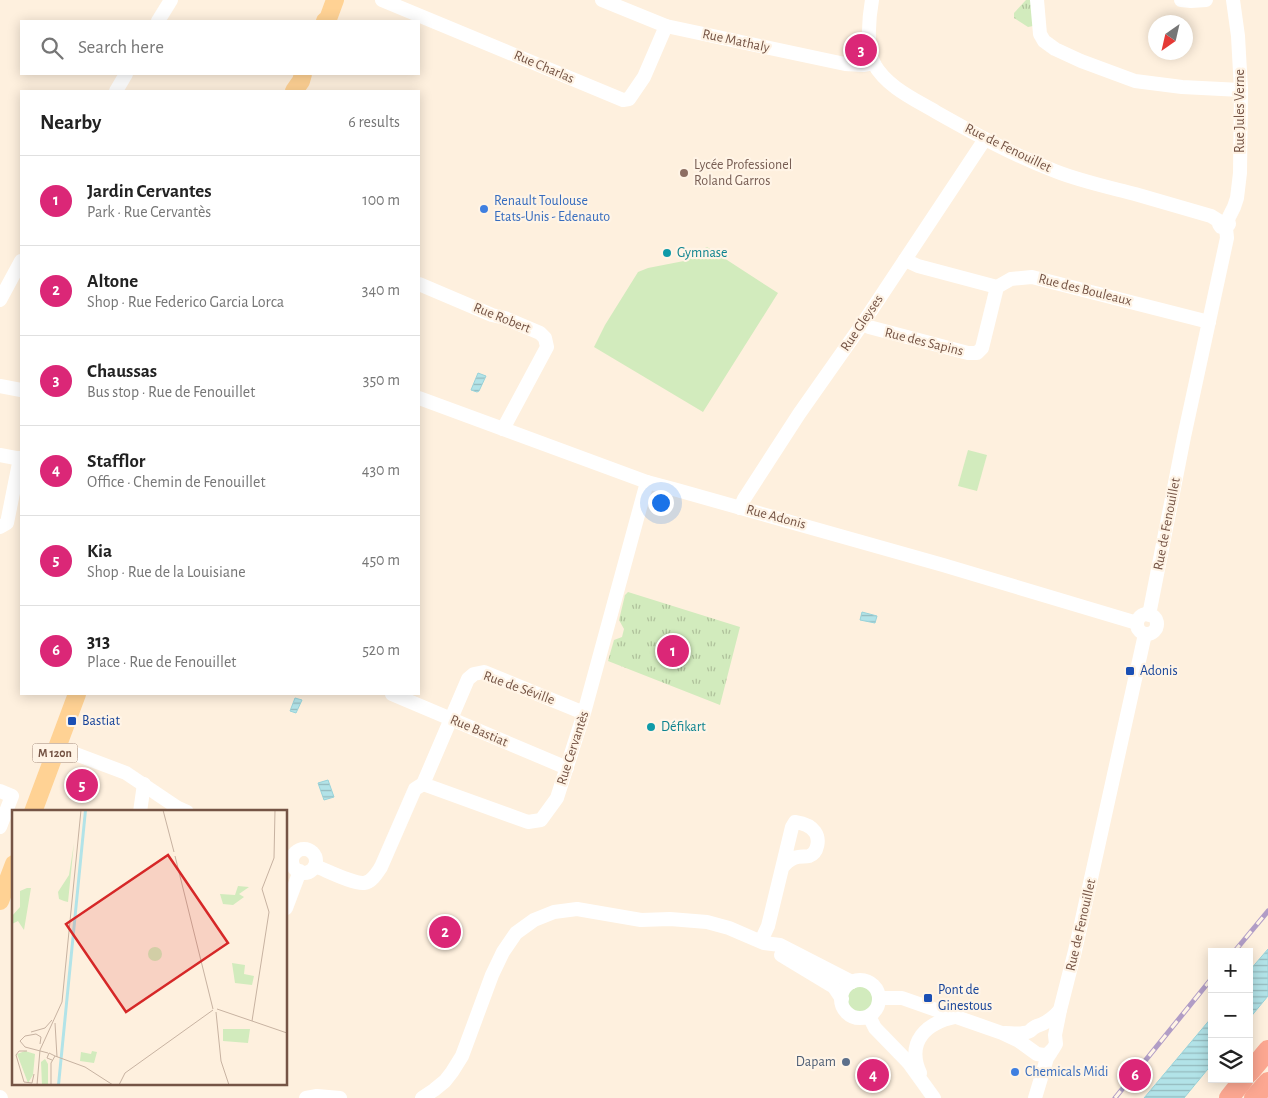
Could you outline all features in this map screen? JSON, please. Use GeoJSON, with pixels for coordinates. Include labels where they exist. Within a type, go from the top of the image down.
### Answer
{"type":"FeatureCollection","features":[{"type":"Feature","properties":{"kind":"highway"},"geometry":{"type":"LineString","coordinates":[[1253,1068],[1268,1050]]}},
{"type":"Feature","properties":{"kind":"highway"},"geometry":{"type":"LineString","coordinates":[[1254,1098],[1268,1082]]}},
{"type":"Feature","properties":{"kind":"highway"},"geometry":{"type":"LineString","coordinates":[[1229,1098],[1241,1083]]}},
{"type":"Feature","properties":{"kind":"main road"},"geometry":{"type":"LineString","coordinates":[[320,20],[319,16],[325,0]]}},
{"type":"Feature","properties":{"kind":"main road"},"geometry":{"type":"LineString","coordinates":[[326,20],[335,0]]}},
{"type":"Feature","properties":{"kind":"main road","name":"M 120n"},"geometry":{"type":"LineString","coordinates":[[34,810],[77,695]]}},
{"type":"Feature","properties":{"kind":"main road"},"geometry":{"type":"LineString","coordinates":[[0,901],[12,869]]}},
{"type":"Feature","properties":{"kind":"street"},"geometry":{"type":"LineString","coordinates":[[159,20],[171,0]]}},
{"type":"Feature","properties":{"kind":"street","name":"Rue Charlas"},"geometry":{"type":"LineString","coordinates":[[382,0],[623,100],[629,99],[644,77],[666,26]]}},
{"type":"Feature","properties":{"kind":"street","name":"Rue Mathaly"},"geometry":{"type":"LineString","coordinates":[[602,0],[666,26],[845,64],[863,65],[874,63]]}},
{"type":"Feature","properties":{"kind":"street","name":"Rue de Fenouillet"},"geometry":{"type":"LineString","coordinates":[[872,0],[869,24],[870,47],[874,63],[892,85],[905,94],[985,139],[1056,172],[1211,216],[1224,223],[1227,238],[1075,951],[1060,1010],[1055,1035],[1056,1044],[1047,1058],[1035,1098]]}},
{"type":"Feature","properties":{"kind":"street"},"geometry":{"type":"LineString","coordinates":[[1037,0],[1040,34],[1044,41],[1055,49],[1081,61],[1135,80],[1182,87],[1241,90]]}},
{"type":"Feature","properties":{"kind":"street"},"geometry":{"type":"LineString","coordinates":[[1181,0],[1206,0]]}},
{"type":"Feature","properties":{"kind":"street","name":"Rue Jules Verne"},"geometry":{"type":"LineString","coordinates":[[1224,223],[1237,198],[1240,173],[1241,90],[1238,36],[1233,0]]}},
{"type":"Feature","properties":{"kind":"street"},"geometry":{"type":"LineString","coordinates":[[117,90],[125,75]]}},
{"type":"Feature","properties":{"kind":"street","name":"Rue Gleyses"},"geometry":{"type":"LineString","coordinates":[[740,508],[799,414],[863,323],[985,139]]}},
{"type":"Feature","properties":{"kind":"street"},"geometry":{"type":"LineString","coordinates":[[905,260],[918,266],[997,288]]}},
{"type":"Feature","properties":{"kind":"street"},"geometry":{"type":"LineString","coordinates":[[0,300],[20,262]]}},
{"type":"Feature","properties":{"kind":"street","name":"Rue des Bouleaux"},"geometry":{"type":"LineString","coordinates":[[997,288],[1011,279],[1032,277],[1209,322]]}},
{"type":"Feature","properties":{"kind":"street","name":"Rue Robert"},"geometry":{"type":"LineString","coordinates":[[420,284],[540,333],[545,338],[547,348],[503,429]]}},
{"type":"Feature","properties":{"kind":"street","name":"Rue des Sapins"},"geometry":{"type":"LineString","coordinates":[[863,323],[869,327],[968,353],[977,353],[982,348],[997,288]]}},
{"type":"Feature","properties":{"kind":"street"},"geometry":{"type":"LineString","coordinates":[[0,386],[20,390]]}},
{"type":"Feature","properties":{"kind":"street","name":"Rue Adonis"},"geometry":{"type":"LineString","coordinates":[[420,398],[646,482],[916,557],[1144,624]]}},
{"type":"Feature","properties":{"kind":"street"},"geometry":{"type":"LineString","coordinates":[[0,455],[20,459]]}},
{"type":"Feature","properties":{"kind":"street"},"geometry":{"type":"LineString","coordinates":[[0,527],[7,523],[20,464]]}},
{"type":"Feature","properties":{"kind":"street","name":"Rue Cervantès"},"geometry":{"type":"LineString","coordinates":[[423,784],[528,822],[541,820],[557,798],[567,768],[584,713],[646,482]]}},
{"type":"Feature","properties":{"kind":"street","name":"Rue de Séville"},"geometry":{"type":"LineString","coordinates":[[451,719],[468,679],[474,674],[484,672],[584,713]]}},
{"type":"Feature","properties":{"kind":"street","name":"Rue Bastiat"},"geometry":{"type":"LineString","coordinates":[[394,695],[567,768]]}},
{"type":"Feature","properties":{"kind":"street"},"geometry":{"type":"LineString","coordinates":[[315,866],[354,882],[364,883],[375,876],[415,789],[423,784],[451,719]]}},
{"type":"Feature","properties":{"kind":"street"},"geometry":{"type":"LineString","coordinates":[[57,747],[126,773],[183,810]]}},
{"type":"Feature","properties":{"kind":"street"},"geometry":{"type":"LineString","coordinates":[[140,810],[144,784]]}},
{"type":"Feature","properties":{"kind":"street"},"geometry":{"type":"LineString","coordinates":[[0,827],[6,794]]}},
{"type":"Feature","properties":{"kind":"street"},"geometry":{"type":"LineString","coordinates":[[303,849],[310,850],[315,855],[315,866],[307,872],[300,871],[296,869],[290,854],[303,849]]}},
{"type":"Feature","properties":{"kind":"street"},"geometry":{"type":"LineString","coordinates":[[763,942],[782,868]]}},
{"type":"Feature","properties":{"kind":"street"},"geometry":{"type":"LineString","coordinates":[[288,903],[300,871]]}},
{"type":"Feature","properties":{"kind":"street"},"geometry":{"type":"LineString","coordinates":[[422,1098],[434,1090],[452,1072],[462,1056],[492,975],[503,952],[516,933],[534,920],[554,912],[577,909],[641,920],[670,919],[707,922],[730,928],[763,942],[780,945],[852,982]]}},
{"type":"Feature","properties":{"kind":"street"},"geometry":{"type":"LineString","coordinates":[[763,942],[834,987],[842,999],[844,1009],[852,1016],[862,1018],[869,1016],[877,1008],[879,998],[871,984],[860,980],[852,982],[846,987],[842,999]]}},
{"type":"Feature","properties":{"kind":"street"},"geometry":{"type":"LineString","coordinates":[[879,998],[902,998],[1002,1033],[1019,1041],[1040,1055],[1051,1052]]}},
{"type":"Feature","properties":{"kind":"street"},"geometry":{"type":"LineString","coordinates":[[1002,1033],[1021,1033],[1035,1028],[1051,1020],[1060,1010]]}},
{"type":"Feature","properties":{"kind":"street"},"geometry":{"type":"LineString","coordinates":[[869,1016],[875,1028],[908,1062],[931,1094]]}},
{"type":"Feature","properties":{"kind":"street"},"geometry":{"type":"LineString","coordinates":[[931,1094],[918,1068],[915,1057],[916,1048],[920,1038],[932,1026],[941,1020],[955,1017]]}},
{"type":"Feature","properties":{"kind":"street"},"geometry":{"type":"LineString","coordinates":[[1035,1028],[1044,1026],[1051,1029],[1055,1035]]}},
{"type":"Feature","properties":{"kind":"street","name":"Rue de Fenouillet"},"geometry":{"type":"LineString","coordinates":[[1035,1028],[1026,1041],[1038,1064],[1040,1080]]}},
{"type":"Feature","properties":{"kind":"street"},"geometry":{"type":"LineString","coordinates":[[306,1098],[317,1096],[340,1098]]}},
{"type":"Feature","properties":{"kind":"green space"},"geometry":{"type":"Polygon","coordinates":[[[1026,0],[1033,0],[1033,26],[1028,27],[1014,18],[1014,13],[1026,0]]]}},
{"type":"Feature","properties":{"kind":"green space"},"geometry":{"type":"Polygon","coordinates":[[[707,247],[778,293],[703,412],[594,347],[605,325],[638,272],[648,268],[689,260],[688,256],[707,247]]]}},
{"type":"Feature","properties":{"kind":"green space"},"geometry":{"type":"Polygon","coordinates":[[[968,450],[987,455],[977,491],[958,486],[968,450]]]}},
{"type":"Feature","properties":{"kind":"green space"},"geometry":{"type":"Polygon","coordinates":[[[628,592],[740,627],[720,705],[608,661],[614,640],[622,637],[624,629],[619,620],[625,595],[628,592]]]}},
{"type":"Feature","properties":{"kind":"green space"},"geometry":{"type":"Polygon","coordinates":[[[860,986],[869,990],[873,999],[869,1008],[860,1012],[851,1008],[847,999],[851,990],[860,986]]]}},
{"type":"Feature","properties":{"kind":"water"},"geometry":{"type":"Polygon","coordinates":[[[478,373],[486,376],[477,392],[471,390],[478,373]]]}},
{"type":"Feature","properties":{"kind":"water"},"geometry":{"type":"Polygon","coordinates":[[[862,612],[877,616],[875,623],[860,620],[862,612]]]}},
{"type":"Feature","properties":{"kind":"water"},"geometry":{"type":"Polygon","coordinates":[[[295,698],[302,700],[296,713],[290,711],[295,698]]]}},
{"type":"Feature","properties":{"kind":"water"},"geometry":{"type":"Polygon","coordinates":[[[328,780],[334,797],[324,800],[318,783],[328,780]]]}},
{"type":"Feature","properties":{"kind":"water"},"geometry":{"type":"Polygon","coordinates":[[[1268,949],[1268,996],[1253,1014],[1253,993],[1253,966],[1268,949]]]}},
{"type":"Feature","properties":{"kind":"water"},"geometry":{"type":"Polygon","coordinates":[[[1208,1022],[1208,1069],[1184,1098],[1144,1098],[1208,1022]]]}},
{"type":"Feature","properties":{"kind":"railway"},"geometry":{"type":"LineString","coordinates":[[1237,948],[1268,911]]}},
{"type":"Feature","properties":{"kind":"railway"},"geometry":{"type":"LineString","coordinates":[[1115,1098],[1208,983]]}},
{"type":"Feature","properties":{"kind":"place","name":"Chaussas"},"geometry":{"type":"Point","coordinates":[861,50]}},
{"type":"Feature","properties":{"kind":"place","name":"Lycée Professionel Roland Garros"},"geometry":{"type":"Point","coordinates":[684,173]}},
{"type":"Feature","properties":{"kind":"place","name":"Renault Toulouse Etats-Unis - Edenauto"},"geometry":{"type":"Point","coordinates":[484,209]}},
{"type":"Feature","properties":{"kind":"place","name":"Gymnase"},"geometry":{"type":"Point","coordinates":[667,253]}},
{"type":"Feature","properties":{"kind":"place","name":"Jardin Cervantes"},"geometry":{"type":"Point","coordinates":[673,651]}},
{"type":"Feature","properties":{"kind":"place","name":"Adonis"},"geometry":{"type":"Point","coordinates":[1130,671]}},
{"type":"Feature","properties":{"kind":"place","name":"Bastiat"},"geometry":{"type":"Point","coordinates":[72,721]}},
{"type":"Feature","properties":{"kind":"place","name":"Défikart"},"geometry":{"type":"Point","coordinates":[651,727]}},
{"type":"Feature","properties":{"kind":"place","name":"Kia"},"geometry":{"type":"Point","coordinates":[82,785]}},
{"type":"Feature","properties":{"kind":"place","name":"Altone"},"geometry":{"type":"Point","coordinates":[445,932]}},
{"type":"Feature","properties":{"kind":"place","name":"Pont de Ginestous"},"geometry":{"type":"Point","coordinates":[928,998]}},
{"type":"Feature","properties":{"kind":"place","name":"Dapam"},"geometry":{"type":"Point","coordinates":[846,1062]}},
{"type":"Feature","properties":{"kind":"place","name":"Chemicals Midi"},"geometry":{"type":"Point","coordinates":[1015,1072]}},
{"type":"Feature","properties":{"kind":"place","name":"Stafflor"},"geometry":{"type":"Point","coordinates":[873,1075]}},
{"type":"Feature","properties":{"kind":"place","name":"313"},"geometry":{"type":"Point","coordinates":[1135,1075]}}]}
